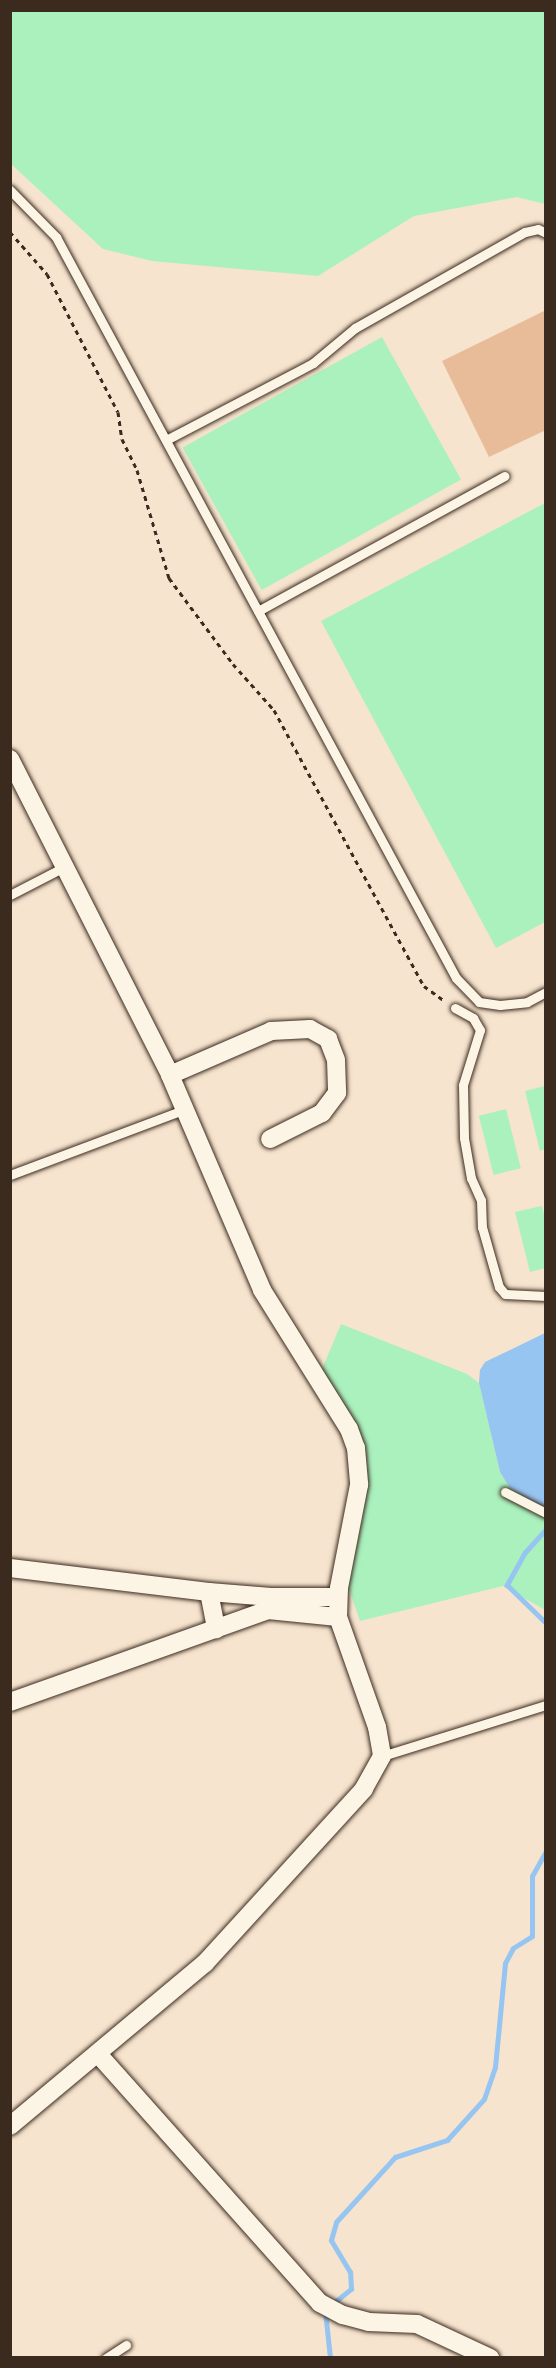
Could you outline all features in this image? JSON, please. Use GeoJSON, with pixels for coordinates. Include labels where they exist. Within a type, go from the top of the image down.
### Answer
{"type":"FeatureCollection","features":[{"type":"Feature","properties":{"kind":"street"},"geometry":{"type":"LineString","coordinates":[[10,759],[170,1075],[262,1290],[349,1429],[356,1448],[359,1485],[338,1597],[338,1617],[377,1727],[382,1756],[364,1788],[205,1963],[10,2126]]}},
{"type":"Feature","properties":{"kind":"street"},"geometry":{"type":"LineString","coordinates":[[170,1075],[271,1031],[310,1029],[327,1040],[336,1060],[337,1093],[322,1113],[270,1139]]}},
{"type":"Feature","properties":{"kind":"street"},"geometry":{"type":"LineString","coordinates":[[10,1568],[209,1592],[338,1617]]}},
{"type":"Feature","properties":{"kind":"street"},"geometry":{"type":"LineString","coordinates":[[209,1592],[216,1629]]}},
{"type":"Feature","properties":{"kind":"street"},"geometry":{"type":"LineString","coordinates":[[10,1702],[216,1629],[270,1604],[338,1597]]}},
{"type":"Feature","properties":{"kind":"street"},"geometry":{"type":"LineString","coordinates":[[98,2054],[325,2306],[369,2322],[417,2324],[459,2350],[490,2358]]}},
{"type":"Feature","properties":{"kind":"lane"},"geometry":{"type":"LineString","coordinates":[[10,190],[56,237],[456,978],[479,1002],[500,1005],[527,1002],[546,992]]}},
{"type":"Feature","properties":{"kind":"lane"},"geometry":{"type":"LineString","coordinates":[[166,440],[313,363],[355,328],[525,232],[538,230],[546,233]]}},
{"type":"Feature","properties":{"kind":"lane"},"geometry":{"type":"LineString","coordinates":[[258,611],[504,476]]}},
{"type":"Feature","properties":{"kind":"lane"},"geometry":{"type":"LineString","coordinates":[[10,895],[66,866]]}},
{"type":"Feature","properties":{"kind":"lane"},"geometry":{"type":"LineString","coordinates":[[455,1008],[473,1018],[480,1030],[464,1085],[464,1138],[471,1178],[481,1200],[482,1227],[500,1287],[505,1294],[546,1296]]}},
{"type":"Feature","properties":{"kind":"lane"},"geometry":{"type":"LineString","coordinates":[[10,1175],[186,1109]]}},
{"type":"Feature","properties":{"kind":"lane"},"geometry":{"type":"LineString","coordinates":[[505,1492],[546,1513]]}},
{"type":"Feature","properties":{"kind":"lane"},"geometry":{"type":"LineString","coordinates":[[382,1756],[546,1705]]}},
{"type":"Feature","properties":{"kind":"lane"},"geometry":{"type":"LineString","coordinates":[[106,2358],[126,2345]]}},
{"type":"Feature","properties":{"kind":"path"},"geometry":{"type":"LineString","coordinates":[[10,232],[46,274],[118,412],[122,439],[137,470],[169,578],[233,664],[274,710],[424,986],[455,1008]]}},
{"type":"Feature","properties":{"kind":"green space"},"geometry":{"type":"Polygon","coordinates":[[[10,11],[545,11],[545,204],[517,197],[414,216],[318,276],[152,261],[103,249],[11,164],[10,11]]]}},
{"type":"Feature","properties":{"kind":"green space"},"geometry":{"type":"Polygon","coordinates":[[[382,337],[461,480],[262,590],[183,448],[382,337]]]}},
{"type":"Feature","properties":{"kind":"green space"},"geometry":{"type":"Polygon","coordinates":[[[545,503],[545,922],[496,948],[321,621],[545,503]]]}},
{"type":"Feature","properties":{"kind":"green space"},"geometry":{"type":"Polygon","coordinates":[[[545,1086],[545,1149],[540,1151],[525,1091],[545,1086]]]}},
{"type":"Feature","properties":{"kind":"green space"},"geometry":{"type":"Polygon","coordinates":[[[506,1109],[521,1168],[494,1175],[479,1116],[506,1109]]]}},
{"type":"Feature","properties":{"kind":"green space"},"geometry":{"type":"Polygon","coordinates":[[[542,1206],[545,1219],[545,1268],[530,1272],[515,1212],[542,1206]]]}},
{"type":"Feature","properties":{"kind":"green space"},"geometry":{"type":"Polygon","coordinates":[[[341,1324],[467,1374],[479,1383],[500,1472],[545,1510],[545,1610],[503,1586],[360,1621],[345,1577],[360,1480],[322,1369],[341,1324]]]}},
{"type":"Feature","properties":{"kind":"water"},"geometry":{"type":"Polygon","coordinates":[[[545,1333],[545,1510],[510,1488],[500,1472],[479,1383],[480,1370],[485,1362],[545,1333]]]}},
{"type":"Feature","properties":{"kind":"building"},"geometry":{"type":"Polygon","coordinates":[[[546,310],[546,430],[489,457],[442,361],[546,310]]]}},
{"type":"Feature","properties":{"kind":"waterway"},"geometry":{"type":"LineString","coordinates":[[546,1529],[525,1552],[507,1585],[546,1623]]}},
{"type":"Feature","properties":{"kind":"waterway"},"geometry":{"type":"LineString","coordinates":[[331,2305],[351,2289],[350,2272],[331,2240],[336,2222],[395,2157],[447,2140],[484,2099],[495,2067],[505,1963],[513,1948],[532,1936],[532,1876],[546,1851]]}},
{"type":"Feature","properties":{"kind":"waterway"},"geometry":{"type":"LineString","coordinates":[[325,2311],[330,2358]]}}]}
